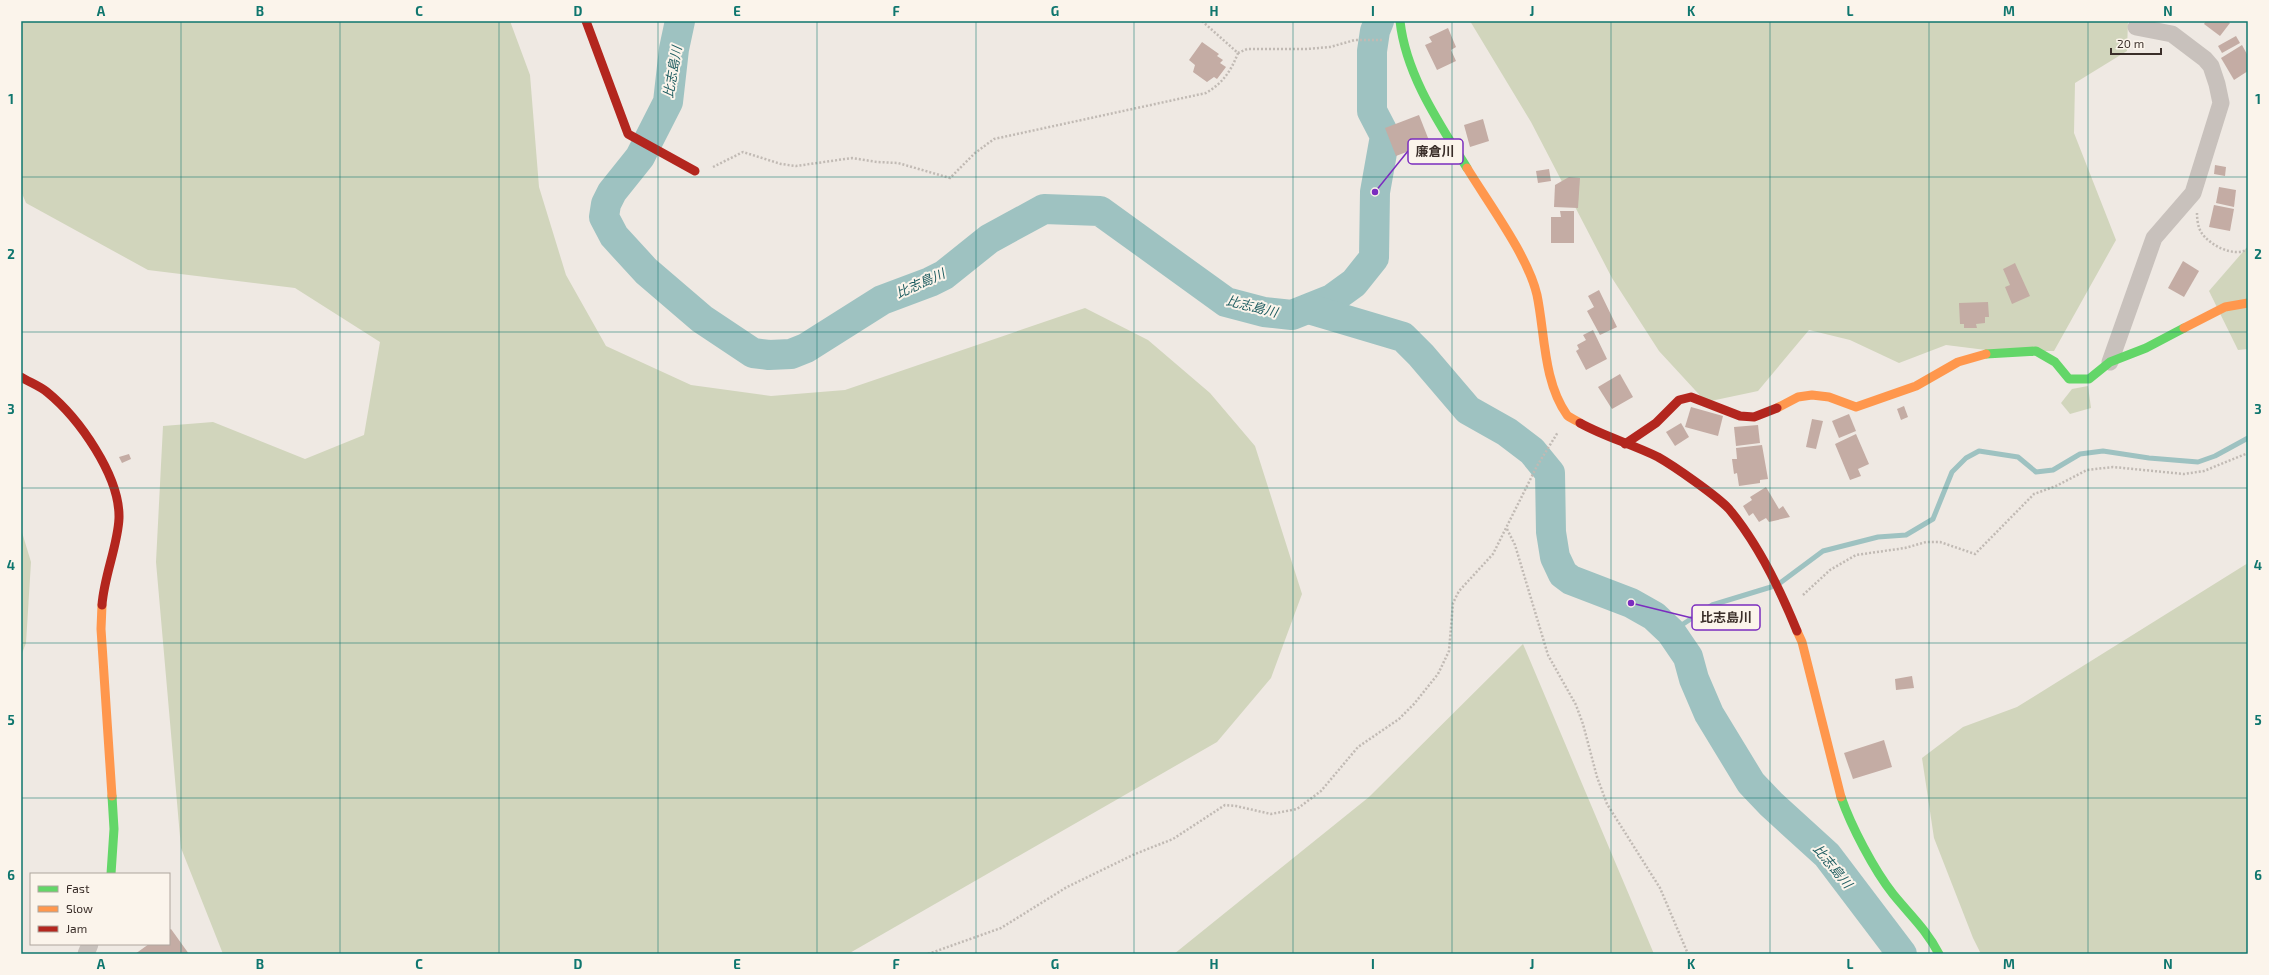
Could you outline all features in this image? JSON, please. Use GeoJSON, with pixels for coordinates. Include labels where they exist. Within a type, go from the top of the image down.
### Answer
{"type":"FeatureCollection","features":[{"type":"Feature","properties":{"kind":"street"},"geometry":{"type":"LineString","coordinates":[[586,21],[628,134],[695,171]]}},
{"type":"Feature","properties":{"kind":"street"},"geometry":{"type":"LineString","coordinates":[[1400,21],[1399,26],[1402,40],[1413,74],[1453,145],[1528,267],[1537,296],[1544,351],[1558,398],[1568,416],[1602,435],[1657,457],[1678,470],[1728,508],[1752,542],[1788,608],[1802,642],[1835,779],[1843,803],[1870,860],[1892,893],[1929,935],[1939,954]]}},
{"type":"Feature","properties":{"kind":"street"},"geometry":{"type":"LineString","coordinates":[[2110,362],[2154,238],[2193,193],[2217,120],[2221,103],[2211,66],[2205,59],[2182,40],[2172,34],[2136,27]]}},
{"type":"Feature","properties":{"kind":"street"},"geometry":{"type":"LineString","coordinates":[[1625,444],[1656,423],[1680,400],[1691,398],[1740,416],[1754,418],[1766,414],[1798,397],[1812,395],[1828,397],[1856,407],[1916,386],[1958,362],[1987,354],[2036,350],[2055,362],[2069,379],[2089,379],[2110,362],[2146,348],[2225,307],[2248,302]]}},
{"type":"Feature","properties":{"kind":"street"},"geometry":{"type":"LineString","coordinates":[[21,377],[47,392],[82,429],[109,474],[117,499],[119,519],[104,594],[101,629],[114,829],[111,873]]}},
{"type":"Feature","properties":{"kind":"path"},"geometry":{"type":"LineString","coordinates":[[1202,21],[1238,53]]}},
{"type":"Feature","properties":{"kind":"path"},"geometry":{"type":"LineString","coordinates":[[695,171],[709,169],[743,152],[781,164],[796,166],[852,158],[877,162],[898,163],[950,178],[975,153],[994,140],[1206,93],[1218,86],[1232,70],[1238,53],[1247,49],[1330,47],[1356,40],[1376,40]]}},
{"type":"Feature","properties":{"kind":"path"},"geometry":{"type":"LineString","coordinates":[[2193,193],[2196,199],[2197,222],[2201,232],[2220,248],[2235,253],[2248,249]]}},
{"type":"Feature","properties":{"kind":"path"},"geometry":{"type":"LineString","coordinates":[[928,954],[1001,928],[1067,887],[1135,854],[1173,838],[1225,805],[1271,814],[1297,809],[1322,791],[1358,747],[1399,718],[1414,704],[1438,674],[1449,651],[1453,603],[1459,591],[1492,554],[1507,528],[1537,466],[1552,442]]}},
{"type":"Feature","properties":{"kind":"path"},"geometry":{"type":"LineString","coordinates":[[1788,608],[1830,570],[1856,555],[1905,548],[1926,542],[1940,542],[1975,554],[2034,494],[2056,486],[2087,470],[2113,467],[2184,474],[2204,471],[2248,453]]}},
{"type":"Feature","properties":{"kind":"path"},"geometry":{"type":"LineString","coordinates":[[1507,528],[1515,545],[1548,655],[1576,705],[1583,724],[1596,777],[1608,804],[1660,888],[1688,954]]}},
{"type":"Feature","properties":{"kind":"green space"},"geometry":{"type":"Polygon","coordinates":[[[21,21],[510,21],[530,75],[539,187],[566,275],[606,346],[691,385],[771,396],[845,390],[1085,308],[1148,340],[1210,393],[1255,446],[1302,594],[1271,678],[1217,742],[848,954],[223,954],[181,848],[156,562],[163,426],[213,422],[305,459],[364,435],[380,342],[295,288],[148,270],[26,203],[21,191],[21,21]]]}},
{"type":"Feature","properties":{"kind":"green space"},"geometry":{"type":"Polygon","coordinates":[[[1470,21],[2128,21],[2127,51],[2075,83],[2074,133],[2116,240],[2054,351],[1994,351],[1946,345],[1899,363],[1850,340],[1809,330],[1758,391],[1706,402],[1659,351],[1612,278],[1531,122],[1470,21]]]}},
{"type":"Feature","properties":{"kind":"green space"},"geometry":{"type":"Polygon","coordinates":[[[2248,246],[2248,349],[2238,350],[2209,291],[2248,246]]]}},
{"type":"Feature","properties":{"kind":"green space"},"geometry":{"type":"Polygon","coordinates":[[[2088,386],[2091,408],[2070,414],[2061,403],[2072,389],[2088,386]]]}},
{"type":"Feature","properties":{"kind":"green space"},"geometry":{"type":"Polygon","coordinates":[[[21,529],[31,562],[26,643],[21,656],[21,529]]]}},
{"type":"Feature","properties":{"kind":"green space"},"geometry":{"type":"Polygon","coordinates":[[[2248,563],[2248,954],[1981,954],[1973,938],[1934,838],[1922,758],[1963,727],[2017,707],[2248,563]]]}},
{"type":"Feature","properties":{"kind":"green space"},"geometry":{"type":"Polygon","coordinates":[[[1523,644],[1654,954],[1174,954],[1369,797],[1523,644]]]}},
{"type":"Feature","properties":{"kind":"building"},"geometry":{"type":"Polygon","coordinates":[[[2206,21],[2227,21],[2230,23],[2220,36],[2204,24],[2206,21]]]}},
{"type":"Feature","properties":{"kind":"building"},"geometry":{"type":"Polygon","coordinates":[[[1448,28],[1456,47],[1451,50],[1456,61],[1437,70],[1425,45],[1432,42],[1429,37],[1448,28]]]}},
{"type":"Feature","properties":{"kind":"building"},"geometry":{"type":"Polygon","coordinates":[[[2236,36],[2240,43],[2222,53],[2218,46],[2236,36]]]}},
{"type":"Feature","properties":{"kind":"building"},"geometry":{"type":"Polygon","coordinates":[[[1202,42],[1219,54],[1217,56],[1223,60],[1220,63],[1226,67],[1217,79],[1214,77],[1207,82],[1193,72],[1195,65],[1189,60],[1202,42]]]}},
{"type":"Feature","properties":{"kind":"building"},"geometry":{"type":"Polygon","coordinates":[[[2242,45],[2248,56],[2248,71],[2234,80],[2221,58],[2242,45]]]}},
{"type":"Feature","properties":{"kind":"building"},"geometry":{"type":"Polygon","coordinates":[[[1419,115],[1430,143],[1396,156],[1385,128],[1419,115]]]}},
{"type":"Feature","properties":{"kind":"building"},"geometry":{"type":"Polygon","coordinates":[[[1483,119],[1489,141],[1470,147],[1464,125],[1483,119]]]}},
{"type":"Feature","properties":{"kind":"building"},"geometry":{"type":"Polygon","coordinates":[[[2215,165],[2226,167],[2225,176],[2214,174],[2215,165]]]}},
{"type":"Feature","properties":{"kind":"building"},"geometry":{"type":"Polygon","coordinates":[[[1549,169],[1551,181],[1538,183],[1536,171],[1549,169]]]}},
{"type":"Feature","properties":{"kind":"building"},"geometry":{"type":"Polygon","coordinates":[[[1569,177],[1580,178],[1578,208],[1554,207],[1555,185],[1569,177]]]}},
{"type":"Feature","properties":{"kind":"building"},"geometry":{"type":"Polygon","coordinates":[[[2219,187],[2236,190],[2234,207],[2216,203],[2219,187]]]}},
{"type":"Feature","properties":{"kind":"building"},"geometry":{"type":"Polygon","coordinates":[[[2214,205],[2234,209],[2230,231],[2209,227],[2214,205]]]}},
{"type":"Feature","properties":{"kind":"building"},"geometry":{"type":"Polygon","coordinates":[[[1560,211],[1574,211],[1574,243],[1551,243],[1551,217],[1561,217],[1560,211]]]}},
{"type":"Feature","properties":{"kind":"building"},"geometry":{"type":"Polygon","coordinates":[[[2183,261],[2199,271],[2184,297],[2168,288],[2183,261]]]}},
{"type":"Feature","properties":{"kind":"building"},"geometry":{"type":"Polygon","coordinates":[[[2015,263],[2030,296],[2012,304],[2005,287],[2010,285],[2003,269],[2015,263]]]}},
{"type":"Feature","properties":{"kind":"building"},"geometry":{"type":"Polygon","coordinates":[[[1599,290],[1617,327],[1600,335],[1587,311],[1594,307],[1588,296],[1599,290]]]}},
{"type":"Feature","properties":{"kind":"building"},"geometry":{"type":"Polygon","coordinates":[[[1988,302],[1989,317],[1985,317],[1985,323],[1976,324],[1977,328],[1964,328],[1964,324],[1960,324],[1959,303],[1988,302]]]}},
{"type":"Feature","properties":{"kind":"building"},"geometry":{"type":"Polygon","coordinates":[[[1593,330],[1607,359],[1586,370],[1576,351],[1579,349],[1577,345],[1586,340],[1583,335],[1593,330]]]}},
{"type":"Feature","properties":{"kind":"building"},"geometry":{"type":"Polygon","coordinates":[[[1620,374],[1633,397],[1612,409],[1598,387],[1620,374]]]}},
{"type":"Feature","properties":{"kind":"building"},"geometry":{"type":"Polygon","coordinates":[[[1904,406],[1908,417],[1901,420],[1897,409],[1904,406]]]}},
{"type":"Feature","properties":{"kind":"building"},"geometry":{"type":"Polygon","coordinates":[[[1691,407],[1723,416],[1718,436],[1685,427],[1691,407]]]}},
{"type":"Feature","properties":{"kind":"building"},"geometry":{"type":"Polygon","coordinates":[[[1849,414],[1856,431],[1839,438],[1832,421],[1849,414]]]}},
{"type":"Feature","properties":{"kind":"building"},"geometry":{"type":"Polygon","coordinates":[[[1812,419],[1823,421],[1816,449],[1806,447],[1812,419]]]}},
{"type":"Feature","properties":{"kind":"building"},"geometry":{"type":"Polygon","coordinates":[[[1681,423],[1689,437],[1675,446],[1666,432],[1681,423]]]}},
{"type":"Feature","properties":{"kind":"building"},"geometry":{"type":"Polygon","coordinates":[[[1758,425],[1760,443],[1736,446],[1734,427],[1758,425]]]}},
{"type":"Feature","properties":{"kind":"building"},"geometry":{"type":"Polygon","coordinates":[[[1856,434],[1869,464],[1858,469],[1861,476],[1850,480],[1835,444],[1856,434]]]}},
{"type":"Feature","properties":{"kind":"building"},"geometry":{"type":"Polygon","coordinates":[[[1762,445],[1768,479],[1760,480],[1760,483],[1739,486],[1737,473],[1734,474],[1732,459],[1737,459],[1736,448],[1762,445]]]}},
{"type":"Feature","properties":{"kind":"building"},"geometry":{"type":"Polygon","coordinates":[[[129,454],[131,459],[122,463],[119,457],[129,454]]]}},
{"type":"Feature","properties":{"kind":"building"},"geometry":{"type":"Polygon","coordinates":[[[1766,487],[1779,509],[1783,506],[1790,517],[1769,522],[1766,518],[1759,522],[1753,513],[1749,516],[1743,506],[1752,500],[1750,497],[1766,487]]]}},
{"type":"Feature","properties":{"kind":"building"},"geometry":{"type":"Polygon","coordinates":[[[1912,676],[1914,688],[1896,690],[1895,679],[1912,676]]]}},
{"type":"Feature","properties":{"kind":"building"},"geometry":{"type":"Polygon","coordinates":[[[1884,740],[1892,767],[1853,779],[1844,753],[1884,740]]]}},
{"type":"Feature","properties":{"kind":"building"},"geometry":{"type":"Polygon","coordinates":[[[170,930],[189,954],[135,954],[148,945],[170,945],[170,930]]]}},
{"type":"Feature","properties":{"kind":"waterway","name":"比志島川"},"geometry":{"type":"LineString","coordinates":[[680,21],[674,49],[668,102],[640,157],[612,192],[606,204],[604,217],[614,236],[646,271],[702,319],[753,353],[769,355],[791,354],[806,348],[882,300],[930,282],[944,275],[989,239],[1044,209],[1100,211],[1226,302],[1264,312],[1292,315],[1332,299],[1354,283],[1374,258],[1375,192],[1385,136],[1372,111],[1372,51],[1375,31],[1379,21]]}},
{"type":"Feature","properties":{"kind":"waterway","name":"比志島川"},"geometry":{"type":"LineString","coordinates":[[1309,309],[1403,337],[1421,355],[1468,410],[1507,432],[1532,451],[1550,473],[1551,532],[1555,557],[1563,574],[1571,580],[1631,603],[1654,616],[1671,632],[1688,657],[1694,679],[1709,714],[1751,783],[1771,804],[1827,855],[1902,954]]}},
{"type":"Feature","properties":{"kind":"waterway"},"geometry":{"type":"LineString","coordinates":[[1780,583],[1823,551],[1878,537],[1906,535],[1933,519],[1952,472],[1966,458],[1979,451],[2018,457],[2036,472],[2053,470],[2080,454],[2103,451],[2149,458],[2198,462],[2215,456],[2248,438]]}},
{"type":"Feature","properties":{"kind":"waterway"},"geometry":{"type":"LineString","coordinates":[[1671,632],[1712,605],[1771,587]]}},
{"type":"Feature","properties":{"kind":"traffic: fast"},"geometry":{"type":"LineString","coordinates":[[1400,21],[1403,41],[1416,79],[1435,116],[1467,168]]}},
{"type":"Feature","properties":{"kind":"traffic: fast"},"geometry":{"type":"LineString","coordinates":[[1986,354],[2036,351],[2055,362],[2069,379],[2089,379],[2110,362],[2146,348],[2184,328]]}},
{"type":"Feature","properties":{"kind":"traffic: fast"},"geometry":{"type":"LineString","coordinates":[[111,873],[114,829],[112,796]]}},
{"type":"Feature","properties":{"kind":"traffic: fast"},"geometry":{"type":"LineString","coordinates":[[1841,797],[1857,834],[1878,873],[1893,894],[1923,930],[1939,954]]}},
{"type":"Feature","properties":{"kind":"traffic: slow"},"geometry":{"type":"LineString","coordinates":[[1467,168],[1507,230],[1525,264],[1537,295],[1546,356],[1553,387],[1559,402],[1567,415],[1580,423]]}},
{"type":"Feature","properties":{"kind":"traffic: slow"},"geometry":{"type":"LineString","coordinates":[[2184,328],[2225,307],[2248,303]]}},
{"type":"Feature","properties":{"kind":"traffic: slow"},"geometry":{"type":"LineString","coordinates":[[1777,408],[1798,397],[1812,395],[1829,397],[1856,407],[1916,386],[1958,362],[1986,354]]}},
{"type":"Feature","properties":{"kind":"traffic: slow"},"geometry":{"type":"LineString","coordinates":[[102,605],[101,629],[112,796]]}},
{"type":"Feature","properties":{"kind":"traffic: slow"},"geometry":{"type":"LineString","coordinates":[[1797,631],[1802,642],[1841,797]]}},
{"type":"Feature","properties":{"kind":"traffic: jam"},"geometry":{"type":"LineString","coordinates":[[586,21],[628,134],[695,171]]}},
{"type":"Feature","properties":{"kind":"traffic: jam"},"geometry":{"type":"LineString","coordinates":[[21,377],[47,392],[72,417],[95,449],[113,484],[118,502],[119,518],[116,539],[105,583],[102,605]]}},
{"type":"Feature","properties":{"kind":"traffic: jam"},"geometry":{"type":"LineString","coordinates":[[1625,444],[1656,423],[1679,400],[1691,397],[1740,416],[1754,417],[1777,408]]}},
{"type":"Feature","properties":{"kind":"traffic: jam"},"geometry":{"type":"LineString","coordinates":[[1580,423],[1658,457],[1723,503],[1740,523],[1768,567],[1797,631]]}},
{"type":"Feature","properties":{"kind":"place","name":"廉倉川"},"geometry":{"type":"Point","coordinates":[1375,192]}},
{"type":"Feature","properties":{"kind":"place","name":"比志島川"},"geometry":{"type":"Point","coordinates":[1631,603]}}]}
